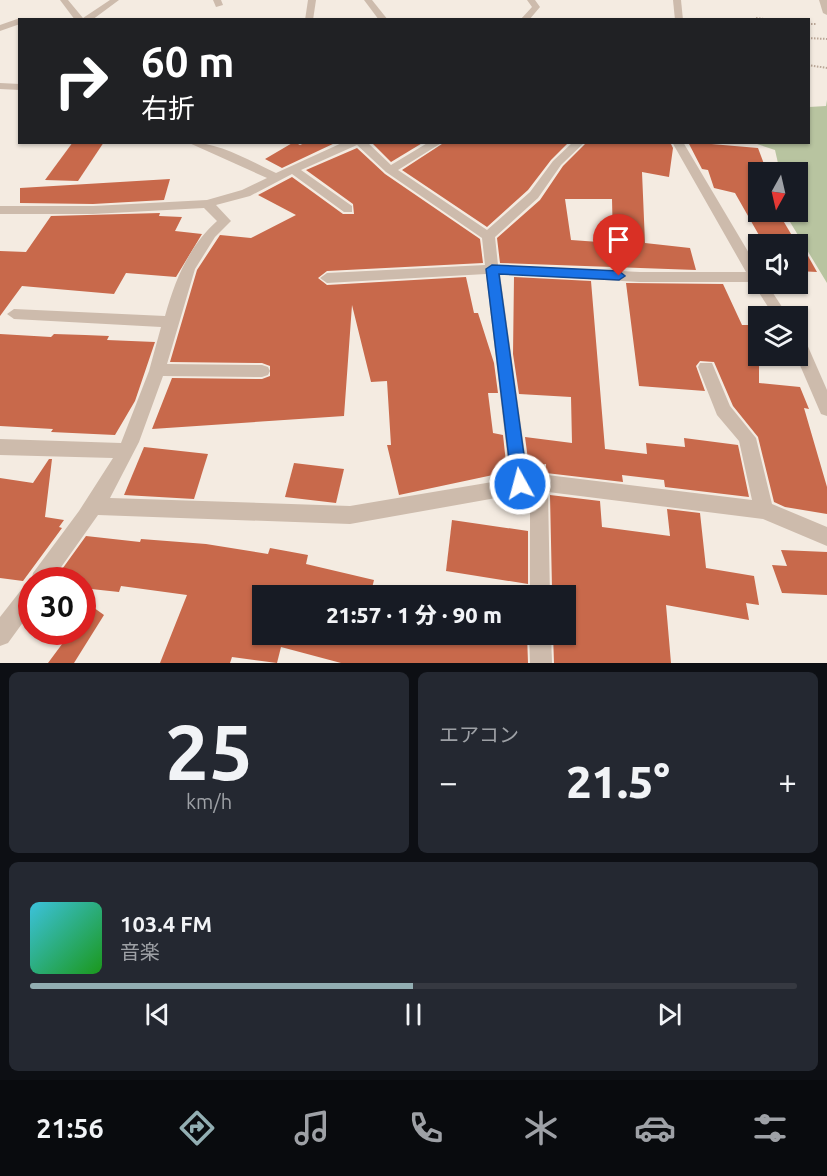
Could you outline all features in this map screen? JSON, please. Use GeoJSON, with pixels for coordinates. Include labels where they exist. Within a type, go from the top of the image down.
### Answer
{"type":"FeatureCollection","features":[{"type":"Feature","properties":{"kind":"street"},"geometry":{"type":"LineString","coordinates":[[64,0],[80,18]]}},
{"type":"Feature","properties":{"kind":"street"},"geometry":{"type":"LineString","coordinates":[[83,18],[115,0]]}},
{"type":"Feature","properties":{"kind":"street"},"geometry":{"type":"LineString","coordinates":[[309,18],[312,0]]}},
{"type":"Feature","properties":{"kind":"street"},"geometry":{"type":"LineString","coordinates":[[368,0],[382,18]]}},
{"type":"Feature","properties":{"kind":"street"},"geometry":{"type":"LineString","coordinates":[[527,18],[536,7],[531,0]]}},
{"type":"Feature","properties":{"kind":"street"},"geometry":{"type":"LineString","coordinates":[[677,0],[679,18]]}},
{"type":"Feature","properties":{"kind":"street"},"geometry":{"type":"LineString","coordinates":[[823,0],[827,13]]}},
{"type":"Feature","properties":{"kind":"street"},"geometry":{"type":"LineString","coordinates":[[0,28],[18,22]]}},
{"type":"Feature","properties":{"kind":"street"},"geometry":{"type":"LineString","coordinates":[[0,86],[18,87]]}},
{"type":"Feature","properties":{"kind":"street"},"geometry":{"type":"LineString","coordinates":[[198,144],[227,154],[277,178]]}},
{"type":"Feature","properties":{"kind":"street"},"geometry":{"type":"LineString","coordinates":[[0,210],[93,210],[207,204],[246,193],[351,144]]}},
{"type":"Feature","properties":{"kind":"street"},"geometry":{"type":"LineString","coordinates":[[362,144],[390,170],[488,236],[530,483],[539,585]]}},
{"type":"Feature","properties":{"kind":"street"},"geometry":{"type":"LineString","coordinates":[[390,170],[435,144]]}},
{"type":"Feature","properties":{"kind":"street"},"geometry":{"type":"LineString","coordinates":[[488,236],[534,195],[557,163],[578,144]]}},
{"type":"Feature","properties":{"kind":"street"},"geometry":{"type":"LineString","coordinates":[[678,144],[748,264]]}},
{"type":"Feature","properties":{"kind":"street"},"geometry":{"type":"LineString","coordinates":[[294,170],[348,209]]}},
{"type":"Feature","properties":{"kind":"street"},"geometry":{"type":"LineString","coordinates":[[50,567],[95,506],[126,450],[157,370],[168,322],[184,282],[209,232],[225,221],[207,204]]}},
{"type":"Feature","properties":{"kind":"street"},"geometry":{"type":"LineString","coordinates":[[327,278],[492,269],[748,281]]}},
{"type":"Feature","properties":{"kind":"street"},"geometry":{"type":"LineString","coordinates":[[14,314],[168,322]]}},
{"type":"Feature","properties":{"kind":"street"},"geometry":{"type":"LineString","coordinates":[[808,365],[827,409]]}},
{"type":"Feature","properties":{"kind":"street"},"geometry":{"type":"LineString","coordinates":[[706,367],[723,410],[747,438],[764,510]]}},
{"type":"Feature","properties":{"kind":"street"},"geometry":{"type":"LineString","coordinates":[[157,370],[262,370]]}},
{"type":"Feature","properties":{"kind":"street"},"geometry":{"type":"LineString","coordinates":[[0,447],[126,450]]}},
{"type":"Feature","properties":{"kind":"street"},"geometry":{"type":"LineString","coordinates":[[95,506],[350,515],[530,483],[764,510],[827,537]]}},
{"type":"Feature","properties":{"kind":"street"},"geometry":{"type":"LineString","coordinates":[[0,635],[18,611]]}},
{"type":"Feature","properties":{"kind":"street"},"geometry":{"type":"LineString","coordinates":[[540,645],[541,663]]}},
{"type":"Feature","properties":{"kind":"path"},"geometry":{"type":"LineString","coordinates":[[810,38],[827,39]]}},
{"type":"Feature","properties":{"kind":"path"},"geometry":{"type":"LineString","coordinates":[[810,65],[827,68]]}},
{"type":"Feature","properties":{"kind":"green space"},"geometry":{"type":"Polygon","coordinates":[[[827,100],[827,283],[808,252],[808,234],[797,234],[790,222],[808,222],[808,162],[778,162],[775,150],[757,144],[810,144],[810,107],[826,106],[827,100]]]}},
{"type":"Feature","properties":{"kind":"building"},"geometry":{"type":"Polygon","coordinates":[[[72,144],[103,144],[78,181],[45,180],[72,144]]]}},
{"type":"Feature","properties":{"kind":"building"},"geometry":{"type":"Polygon","coordinates":[[[291,144],[333,144],[282,168],[265,159],[291,144]]]}},
{"type":"Feature","properties":{"kind":"building"},"geometry":{"type":"Polygon","coordinates":[[[373,144],[421,144],[391,162],[373,144]]]}},
{"type":"Feature","properties":{"kind":"building"},"geometry":{"type":"Polygon","coordinates":[[[442,144],[567,144],[551,160],[528,190],[487,227],[402,170],[442,144]]]}},
{"type":"Feature","properties":{"kind":"building"},"geometry":{"type":"Polygon","coordinates":[[[585,144],[671,144],[673,148],[669,177],[642,172],[645,243],[690,248],[696,270],[500,263],[497,238],[540,200],[563,166],[585,144]],[[565,199],[571,240],[613,243],[612,199],[565,199]]]}},
{"type":"Feature","properties":{"kind":"building"},"geometry":{"type":"Polygon","coordinates":[[[689,144],[758,148],[763,162],[748,162],[748,216],[735,193],[714,188],[708,170],[702,169],[689,144]]]}},
{"type":"Feature","properties":{"kind":"building"},"geometry":{"type":"Polygon","coordinates":[[[357,148],[385,174],[480,239],[483,263],[327,271],[318,278],[327,285],[466,277],[474,313],[478,313],[494,363],[498,393],[488,393],[493,433],[503,435],[507,472],[399,495],[387,445],[391,445],[387,381],[371,382],[352,305],[344,416],[152,429],[172,378],[262,379],[270,376],[270,366],[262,363],[170,362],[197,270],[220,235],[251,238],[296,215],[258,195],[292,177],[343,214],[354,214],[353,204],[306,170],[357,148]]]}},
{"type":"Feature","properties":{"kind":"building"},"geometry":{"type":"Polygon","coordinates":[[[170,179],[164,200],[93,204],[20,203],[20,188],[170,179]]]}},
{"type":"Feature","properties":{"kind":"building"},"geometry":{"type":"Polygon","coordinates":[[[160,213],[159,216],[182,217],[175,231],[202,234],[176,277],[126,273],[114,294],[22,286],[0,316],[0,251],[26,252],[51,216],[160,213]]]}},
{"type":"Feature","properties":{"kind":"building"},"geometry":{"type":"Polygon","coordinates":[[[751,222],[784,222],[791,234],[758,234],[751,222]]]}},
{"type":"Feature","properties":{"kind":"building"},"geometry":{"type":"Polygon","coordinates":[[[808,256],[817,272],[808,272],[808,256]]]}},
{"type":"Feature","properties":{"kind":"building"},"geometry":{"type":"Polygon","coordinates":[[[514,277],[591,281],[605,449],[647,454],[646,443],[685,447],[684,438],[738,445],[749,497],[665,487],[664,480],[622,475],[623,482],[546,473],[546,464],[529,467],[525,437],[572,443],[571,397],[519,394],[513,354],[514,277]]]}},
{"type":"Feature","properties":{"kind":"building"},"geometry":{"type":"Polygon","coordinates":[[[626,283],[723,284],[742,325],[748,325],[748,366],[759,366],[759,383],[800,387],[809,409],[804,408],[827,487],[827,514],[785,507],[774,502],[758,437],[733,406],[714,362],[700,361],[696,366],[705,391],[639,386],[626,283]]]}},
{"type":"Feature","properties":{"kind":"building"},"geometry":{"type":"Polygon","coordinates":[[[0,334],[51,337],[54,334],[109,336],[107,340],[155,342],[135,401],[115,435],[51,432],[53,429],[0,426],[0,334]]]}},
{"type":"Feature","properties":{"kind":"building"},"geometry":{"type":"Polygon","coordinates":[[[144,447],[208,454],[194,499],[124,495],[144,447]]]}},
{"type":"Feature","properties":{"kind":"building"},"geometry":{"type":"Polygon","coordinates":[[[49,459],[52,459],[45,517],[64,520],[59,527],[62,528],[33,567],[18,567],[18,580],[0,578],[0,478],[33,483],[49,459]]]}},
{"type":"Feature","properties":{"kind":"building"},"geometry":{"type":"Polygon","coordinates":[[[294,463],[344,469],[336,503],[285,497],[294,463]]]}},
{"type":"Feature","properties":{"kind":"building"},"geometry":{"type":"Polygon","coordinates":[[[550,495],[600,501],[602,527],[670,536],[667,509],[700,513],[706,568],[754,576],[759,605],[746,603],[749,620],[666,605],[671,663],[554,663],[553,645],[576,645],[576,585],[552,585],[550,495]]]}},
{"type":"Feature","properties":{"kind":"building"},"geometry":{"type":"Polygon","coordinates":[[[452,520],[528,531],[528,584],[446,571],[452,520]]]}},
{"type":"Feature","properties":{"kind":"building"},"geometry":{"type":"Polygon","coordinates":[[[86,536],[140,542],[141,539],[206,544],[268,554],[270,548],[308,555],[306,564],[374,580],[373,585],[252,585],[252,645],[527,645],[528,663],[341,663],[281,647],[277,663],[232,657],[230,663],[160,663],[187,595],[121,586],[119,592],[96,590],[96,567],[64,567],[86,536]]]}},
{"type":"Feature","properties":{"kind":"building"},"geometry":{"type":"Polygon","coordinates":[[[781,550],[827,552],[827,595],[782,593],[772,565],[787,566],[781,550]]]}},
{"type":"Feature","properties":{"kind":"building"},"geometry":{"type":"Polygon","coordinates":[[[96,609],[104,615],[96,628],[96,609]]]}},
{"type":"Feature","properties":{"kind":"building"},"geometry":{"type":"Polygon","coordinates":[[[61,645],[85,645],[74,663],[48,663],[61,645]]]}},
{"type":"Feature","properties":{"kind":"route"},"geometry":{"type":"LineString","coordinates":[[520,484],[492,269],[619,276]]}}]}
